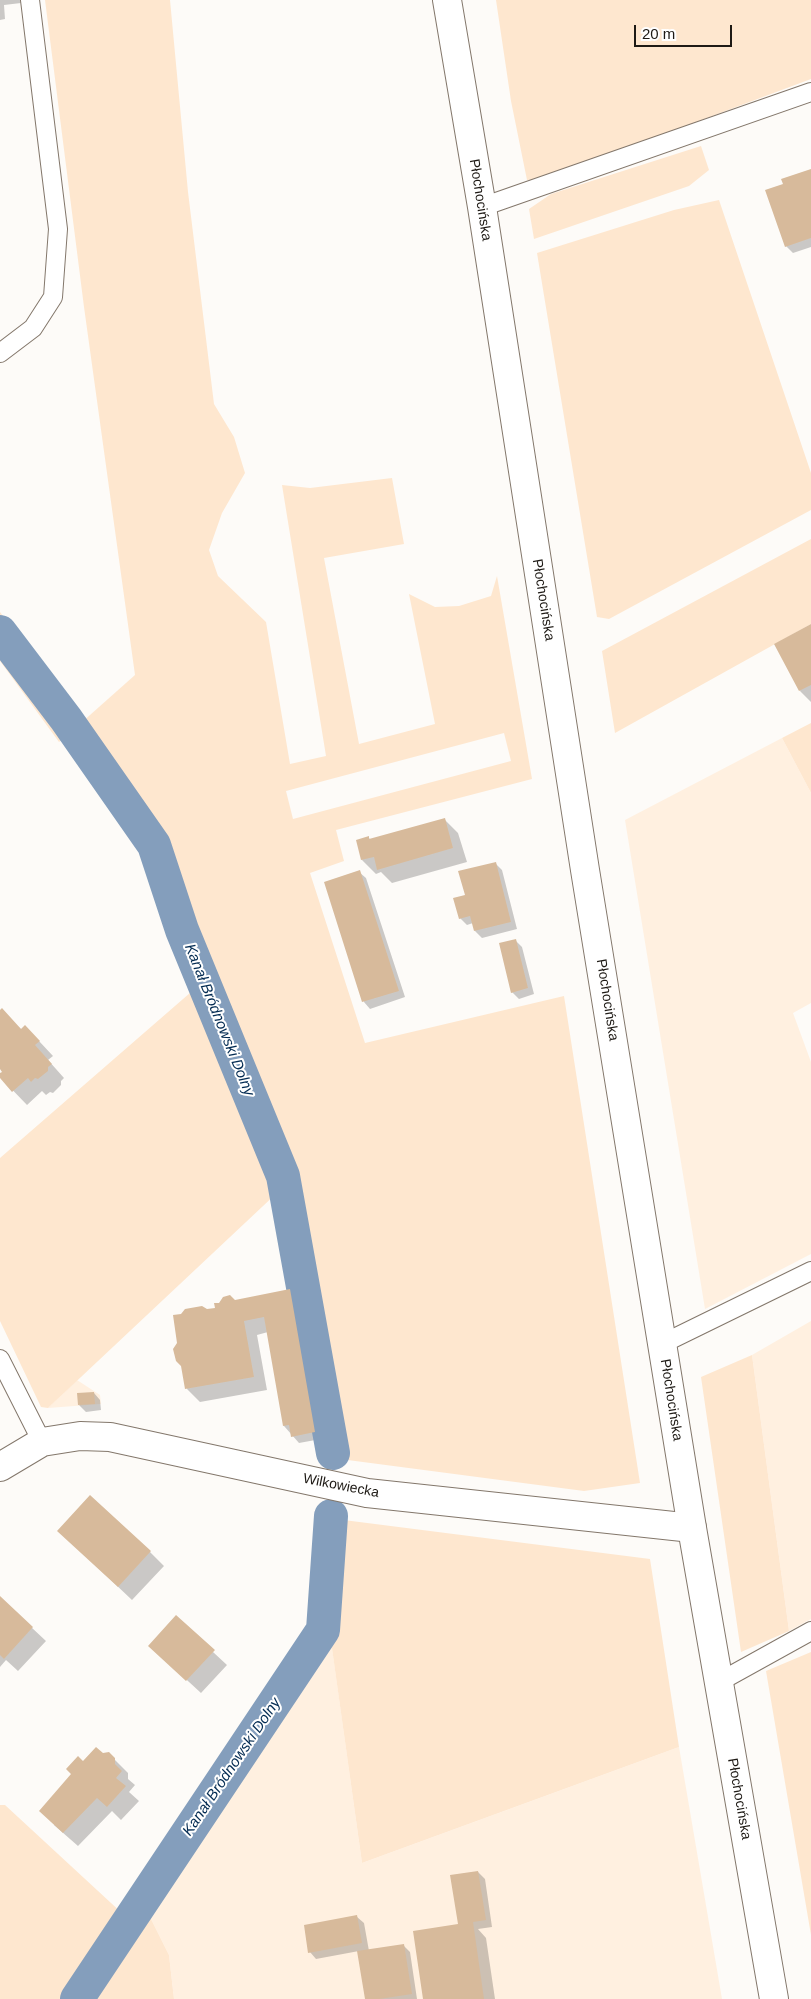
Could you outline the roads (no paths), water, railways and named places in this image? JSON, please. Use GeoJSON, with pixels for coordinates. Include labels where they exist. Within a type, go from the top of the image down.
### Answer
{"type":"FeatureCollection","features":[{"type":"Feature","properties":{"kind":"main road","name":"Płochocińska"},"geometry":{"type":"LineString","coordinates":[[447,0],[482,207],[585,870],[692,1528],[774,1999]]}},
{"type":"Feature","properties":{"kind":"main road","name":"Wilkowiecka"},"geometry":{"type":"LineString","coordinates":[[0,1467],[42,1442],[80,1436],[110,1437],[367,1493],[692,1528]]}},
{"type":"Feature","properties":{"kind":"lane"},"geometry":{"type":"LineString","coordinates":[[0,353],[33,328],[54,297],[58,229],[30,0]]}},
{"type":"Feature","properties":{"kind":"lane"},"geometry":{"type":"LineString","coordinates":[[482,207],[811,92]]}},
{"type":"Feature","properties":{"kind":"lane"},"geometry":{"type":"LineString","coordinates":[[662,1344],[811,1271]]}},
{"type":"Feature","properties":{"kind":"lane"},"geometry":{"type":"LineString","coordinates":[[0,1360],[42,1442]]}},
{"type":"Feature","properties":{"kind":"lane"},"geometry":{"type":"LineString","coordinates":[[719,1682],[811,1631]]}},
{"type":"Feature","properties":{"kind":"waterway","name":"Kanał Bródnowski Dolny"},"geometry":{"type":"LineString","coordinates":[[0,632],[66,719],[154,845],[182,930],[283,1176],[333,1453]]}},
{"type":"Feature","properties":{"kind":"waterway","name":"Kanał Bródnowski Dolny"},"geometry":{"type":"LineString","coordinates":[[77,1999],[323,1630],[331,1516]]}}]}
